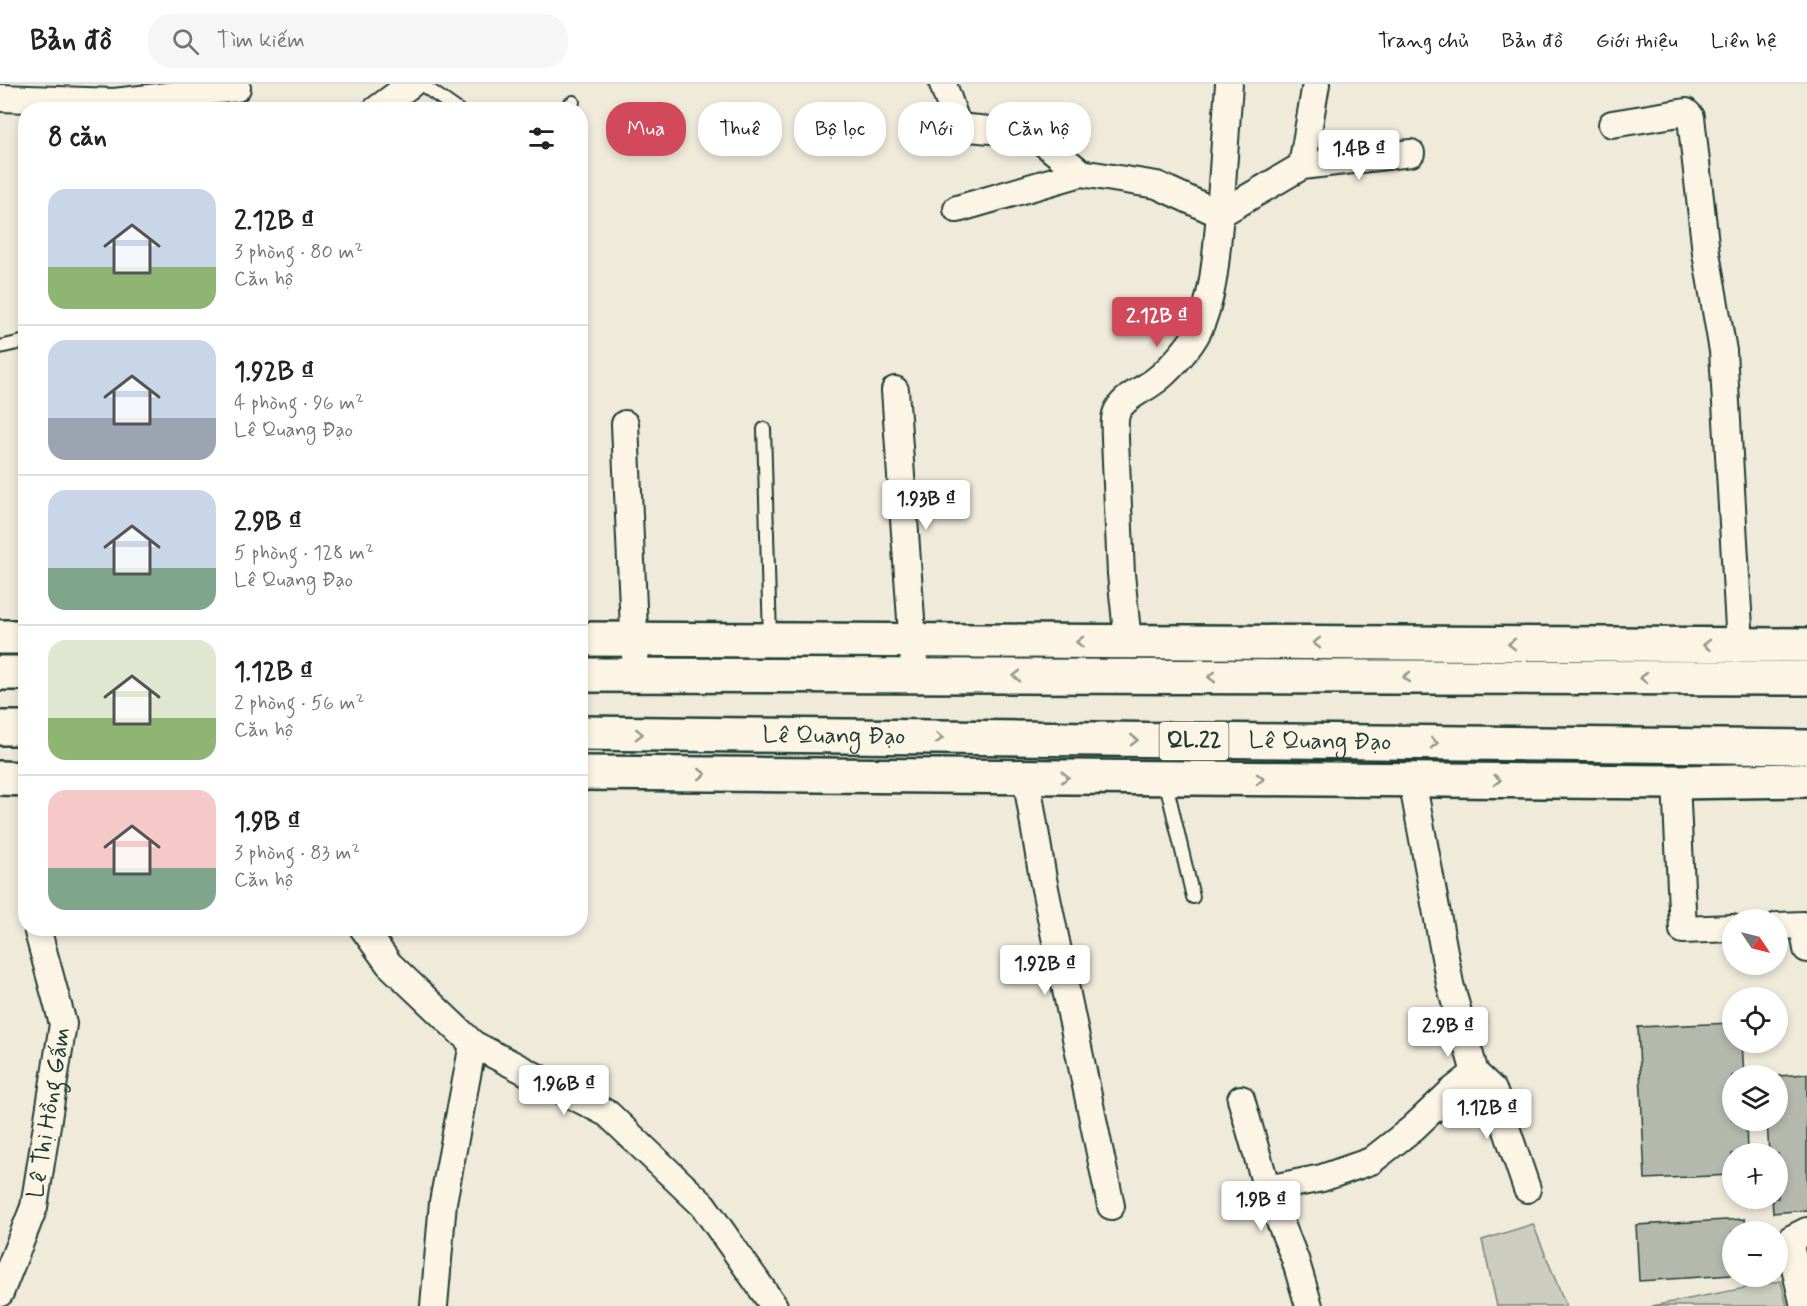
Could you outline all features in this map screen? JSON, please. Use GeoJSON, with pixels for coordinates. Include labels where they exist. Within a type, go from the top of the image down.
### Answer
{"type":"FeatureCollection","features":[{"type":"Feature","properties":{"kind":"highway"},"geometry":{"type":"LineString","coordinates":[[0,637],[18,637]]}},
{"type":"Feature","properties":{"kind":"highway"},"geometry":{"type":"LineString","coordinates":[[588,639],[1807,645]]}},
{"type":"Feature","properties":{"kind":"highway"},"geometry":{"type":"LineString","coordinates":[[0,673],[18,674]]}},
{"type":"Feature","properties":{"kind":"highway"},"geometry":{"type":"LineString","coordinates":[[588,675],[1807,678]]}},
{"type":"Feature","properties":{"kind":"highway"},"geometry":{"type":"LineString","coordinates":[[0,728],[18,728]]}},
{"type":"Feature","properties":{"kind":"highway","name":"Lê Quang Đạo"},"geometry":{"type":"LineString","coordinates":[[588,733],[1807,747]]}},
{"type":"Feature","properties":{"kind":"highway","name":"Lê Quang Đạo"},"geometry":{"type":"LineString","coordinates":[[588,773],[1676,782],[1807,780]]}},
{"type":"Feature","properties":{"kind":"highway"},"geometry":{"type":"LineString","coordinates":[[0,778],[18,779]]}},
{"type":"Feature","properties":{"kind":"street"},"geometry":{"type":"LineString","coordinates":[[387,102],[411,84]]}},
{"type":"Feature","properties":{"kind":"street"},"geometry":{"type":"LineString","coordinates":[[943,84],[958,127],[1033,134],[1081,173]]}},
{"type":"Feature","properties":{"kind":"street"},"geometry":{"type":"LineString","coordinates":[[1128,642],[1122,574],[1115,417],[1118,408],[1124,402],[1155,381],[1177,359],[1197,332],[1213,283],[1229,84]]}},
{"type":"Feature","properties":{"kind":"street"},"geometry":{"type":"LineString","coordinates":[[1302,166],[1316,84]]}},
{"type":"Feature","properties":{"kind":"street"},"geometry":{"type":"LineString","coordinates":[[0,98],[114,102],[237,94]]}},
{"type":"Feature","properties":{"kind":"street"},"geometry":{"type":"LineString","coordinates":[[1612,124],[1686,112],[1691,117],[1706,253],[1724,351],[1740,645]]}},
{"type":"Feature","properties":{"kind":"street"},"geometry":{"type":"LineString","coordinates":[[1220,214],[1302,166],[1411,153]]}},
{"type":"Feature","properties":{"kind":"street"},"geometry":{"type":"LineString","coordinates":[[957,209],[1081,173],[1157,185],[1220,214]]}},
{"type":"Feature","properties":{"kind":"street"},"geometry":{"type":"LineString","coordinates":[[895,390],[915,676]]}},
{"type":"Feature","properties":{"kind":"street"},"geometry":{"type":"LineString","coordinates":[[625,424],[636,676]]}},
{"type":"Feature","properties":{"kind":"street"},"geometry":{"type":"LineString","coordinates":[[1026,776],[1043,879],[1112,1206]]}},
{"type":"Feature","properties":{"kind":"street"},"geometry":{"type":"LineString","coordinates":[[1412,780],[1450,984],[1475,1073],[1493,1090],[1527,1189]]}},
{"type":"Feature","properties":{"kind":"street"},"geometry":{"type":"LineString","coordinates":[[1676,782],[1683,930],[1722,928]]}},
{"type":"Feature","properties":{"kind":"street"},"geometry":{"type":"LineString","coordinates":[[1788,926],[1803,925],[1807,950]]}},
{"type":"Feature","properties":{"kind":"street","name":"Lê Thị Hồng Gấm"},"geometry":{"type":"LineString","coordinates":[[0,1293],[34,1207],[63,1024],[39,936]]}},
{"type":"Feature","properties":{"kind":"street"},"geometry":{"type":"LineString","coordinates":[[369,936],[389,963],[473,1044],[608,1114],[703,1204],[774,1306]]}},
{"type":"Feature","properties":{"kind":"street"},"geometry":{"type":"LineString","coordinates":[[434,1306],[442,1202],[473,1044]]}},
{"type":"Feature","properties":{"kind":"street"},"geometry":{"type":"LineString","coordinates":[[1267,1189],[1322,1178],[1371,1161],[1413,1128],[1475,1073]]}},
{"type":"Feature","properties":{"kind":"street"},"geometry":{"type":"LineString","coordinates":[[1240,1100],[1267,1189],[1295,1259],[1309,1306]]}},
{"type":"Feature","properties":{"kind":"street"},"geometry":{"type":"LineString","coordinates":[[1804,1306],[1791,1250],[1791,1239],[1807,1231]]}},
{"type":"Feature","properties":{"kind":"lane"},"geometry":{"type":"LineString","coordinates":[[421,84],[447,102]]}},
{"type":"Feature","properties":{"kind":"lane"},"geometry":{"type":"LineString","coordinates":[[0,347],[18,343]]}},
{"type":"Feature","properties":{"kind":"lane"},"geometry":{"type":"LineString","coordinates":[[764,429],[770,640]]}},
{"type":"Feature","properties":{"kind":"lane"},"geometry":{"type":"LineString","coordinates":[[1164,778],[1193,897]]}},
{"type":"Feature","properties":{"kind":"shaded area"},"geometry":{"type":"Polygon","coordinates":[[[1533,1224],[1566,1306],[1497,1306],[1482,1240],[1533,1224]]]}},
{"type":"Feature","properties":{"kind":"shaded area"},"geometry":{"type":"Polygon","coordinates":[[[1750,1287],[1782,1287],[1787,1306],[1652,1306],[1750,1287]]]}},
{"type":"Feature","properties":{"kind":"building"},"geometry":{"type":"Polygon","coordinates":[[[1722,1023],[1722,1053],[1743,1053],[1743,1065],[1722,1065],[1722,1131],[1746,1131],[1747,1143],[1722,1143],[1722,1175],[1645,1179],[1638,1027],[1722,1023]]]}},
{"type":"Feature","properties":{"kind":"building"},"geometry":{"type":"Polygon","coordinates":[[[1807,1074],[1807,1210],[1773,1213],[1773,1209],[1788,1209],[1788,1143],[1768,1143],[1768,1131],[1788,1131],[1788,1075],[1807,1074]]]}},
{"type":"Feature","properties":{"kind":"building"},"geometry":{"type":"Polygon","coordinates":[[[1745,1219],[1745,1221],[1722,1221],[1722,1276],[1639,1281],[1636,1225],[1745,1219]]]}}]}
